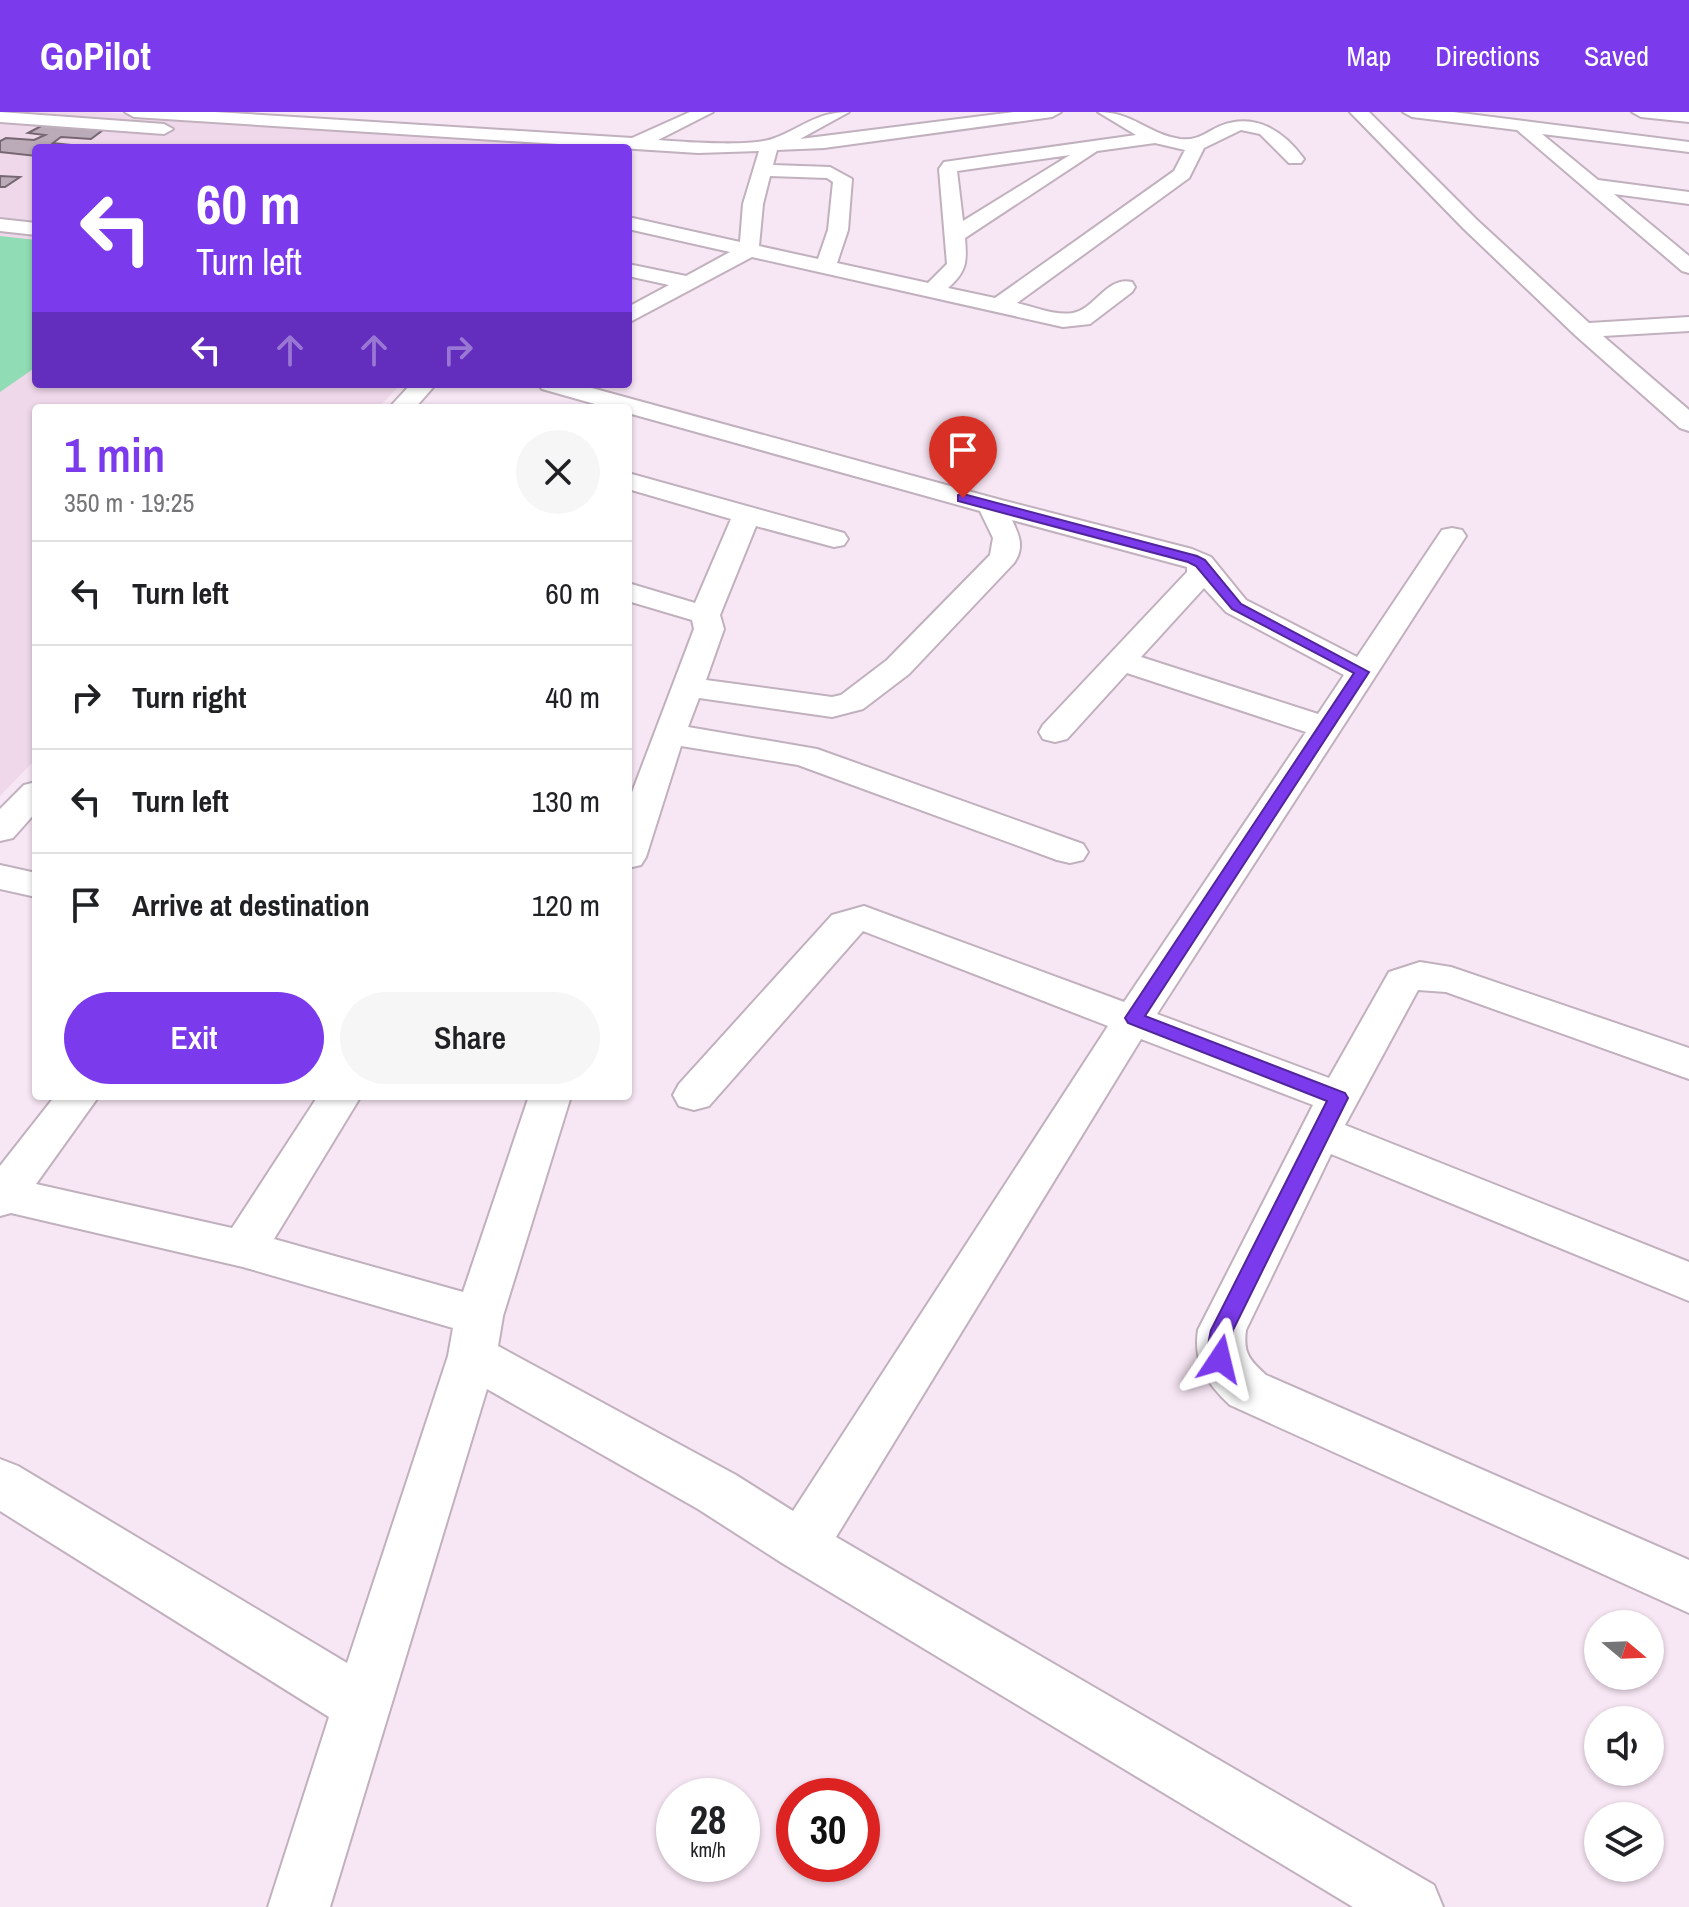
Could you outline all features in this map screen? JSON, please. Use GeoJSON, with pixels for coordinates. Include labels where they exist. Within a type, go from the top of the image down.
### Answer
{"type":"FeatureCollection","features":[{"type":"Feature","properties":{"kind":"street"},"geometry":{"type":"LineString","coordinates":[[134,112],[209,114],[598,144]]}},
{"type":"Feature","properties":{"kind":"street"},"geometry":{"type":"LineString","coordinates":[[632,158],[637,147],[704,112]]}},
{"type":"Feature","properties":{"kind":"street"},"geometry":{"type":"LineString","coordinates":[[632,314],[747,251],[753,204],[769,147],[840,112]]}},
{"type":"Feature","properties":{"kind":"street"},"geometry":{"type":"LineString","coordinates":[[931,129],[960,112]]}},
{"type":"Feature","properties":{"kind":"street"},"geometry":{"type":"LineString","coordinates":[[632,147],[769,147],[1052,112]]}},
{"type":"Feature","properties":{"kind":"street"},"geometry":{"type":"LineString","coordinates":[[1107,112],[1156,138]]}},
{"type":"Feature","properties":{"kind":"street"},"geometry":{"type":"LineString","coordinates":[[1359,112],[1470,224],[1583,330],[1687,419]]}},
{"type":"Feature","properties":{"kind":"street"},"geometry":{"type":"LineString","coordinates":[[1412,112],[1536,138],[1579,153]]}},
{"type":"Feature","properties":{"kind":"street"},"geometry":{"type":"LineString","coordinates":[[1641,112],[1689,117]]}},
{"type":"Feature","properties":{"kind":"street"},"geometry":{"type":"LineString","coordinates":[[0,117],[368,144]]}},
{"type":"Feature","properties":{"kind":"street"},"geometry":{"type":"LineString","coordinates":[[503,117],[550,122],[521,138]]}},
{"type":"Feature","properties":{"kind":"street"},"geometry":{"type":"LineString","coordinates":[[932,291],[956,268],[948,169],[951,166],[1156,138],[1197,145],[1237,125],[1252,125],[1270,131],[1295,159]]}},
{"type":"Feature","properties":{"kind":"street"},"geometry":{"type":"LineString","coordinates":[[1536,138],[1689,267]]}},
{"type":"Feature","properties":{"kind":"street"},"geometry":{"type":"LineString","coordinates":[[1477,139],[1536,138],[1689,147]]}},
{"type":"Feature","properties":{"kind":"street"},"geometry":{"type":"LineString","coordinates":[[1390,142],[1419,141]]}},
{"type":"Feature","properties":{"kind":"street"},"geometry":{"type":"LineString","coordinates":[[999,306],[1182,174],[1197,145]]}},
{"type":"Feature","properties":{"kind":"street"},"geometry":{"type":"LineString","coordinates":[[955,235],[1099,146]]}},
{"type":"Feature","properties":{"kind":"street"},"geometry":{"type":"LineString","coordinates":[[762,170],[830,173],[843,179],[838,230],[826,265]]}},
{"type":"Feature","properties":{"kind":"street"},"geometry":{"type":"LineString","coordinates":[[1591,185],[1689,198]]}},
{"type":"Feature","properties":{"kind":"street"},"geometry":{"type":"LineString","coordinates":[[1619,209],[1689,218]]}},
{"type":"Feature","properties":{"kind":"street"},"geometry":{"type":"LineString","coordinates":[[632,224],[1063,320],[1078,320],[1124,287]]}},
{"type":"Feature","properties":{"kind":"street"},"geometry":{"type":"LineString","coordinates":[[0,225],[32,229]]}},
{"type":"Feature","properties":{"kind":"street"},"geometry":{"type":"LineString","coordinates":[[632,271],[689,283]]}},
{"type":"Feature","properties":{"kind":"street"},"geometry":{"type":"LineString","coordinates":[[1583,330],[1689,324]]}},
{"type":"Feature","properties":{"kind":"street"},"geometry":{"type":"LineString","coordinates":[[405,404],[420,388]]}},
{"type":"Feature","properties":{"kind":"street"},"geometry":{"type":"LineString","coordinates":[[562,388],[611,404]]}},
{"type":"Feature","properties":{"kind":"street"},"geometry":{"type":"LineString","coordinates":[[632,410],[1182,555],[1201,563],[1236,606],[1362,672]]}},
{"type":"Feature","properties":{"kind":"street"},"geometry":{"type":"LineString","coordinates":[[632,482],[834,539]]}},
{"type":"Feature","properties":{"kind":"street"},"geometry":{"type":"LineString","coordinates":[[689,687],[832,707],[864,695],[898,667],[1004,557],[1007,538],[991,506]]}},
{"type":"Feature","properties":{"kind":"street"},"geometry":{"type":"LineString","coordinates":[[632,845],[660,758],[709,629],[705,615],[747,514]]}},
{"type":"Feature","properties":{"kind":"street"},"geometry":{"type":"LineString","coordinates":[[801,1545],[1134,1018],[1452,536]]}},
{"type":"Feature","properties":{"kind":"street"},"geometry":{"type":"LineString","coordinates":[[1055,732],[1203,568]]}},
{"type":"Feature","properties":{"kind":"street"},"geometry":{"type":"LineString","coordinates":[[632,593],[705,615]]}},
{"type":"Feature","properties":{"kind":"street"},"geometry":{"type":"LineString","coordinates":[[1122,661],[1325,727]]}},
{"type":"Feature","properties":{"kind":"street"},"geometry":{"type":"LineString","coordinates":[[671,734],[805,756],[1070,852]]}},
{"type":"Feature","properties":{"kind":"street"},"geometry":{"type":"LineString","coordinates":[[0,830],[14,788]]}},
{"type":"Feature","properties":{"kind":"street"},"geometry":{"type":"LineString","coordinates":[[0,877],[32,884]]}},
{"type":"Feature","properties":{"kind":"street"},"geometry":{"type":"LineString","coordinates":[[694,1095],[845,924],[856,919],[873,920],[1134,1018],[1329,1115],[1689,1282]]}},
{"type":"Feature","properties":{"kind":"street"},"geometry":{"type":"LineString","coordinates":[[1689,1064],[1451,980],[1411,976],[1403,981],[1329,1115],[1222,1330],[1218,1349],[1220,1359],[1231,1375],[1248,1390],[1689,1587]]}},
{"type":"Feature","properties":{"kind":"street"},"geometry":{"type":"LineString","coordinates":[[75,1100],[2,1196],[243,1249],[476,1336],[801,1545],[1412,1907]]}},
{"type":"Feature","properties":{"kind":"street"},"geometry":{"type":"LineString","coordinates":[[243,1249],[337,1100]]}},
{"type":"Feature","properties":{"kind":"street"},"geometry":{"type":"LineString","coordinates":[[303,1905],[361,1704],[549,1100]]}},
{"type":"Feature","properties":{"kind":"street"},"geometry":{"type":"LineString","coordinates":[[0,1483],[361,1704]]}},
{"type":"Feature","properties":{"kind":"shaded area"},"geometry":{"type":"Polygon","coordinates":[[[0,112],[97,112],[529,144],[32,144],[32,388],[397,388],[382,404],[32,404],[32,763],[0,796],[0,112]]]}},
{"type":"Feature","properties":{"kind":"green space"},"geometry":{"type":"Polygon","coordinates":[[[0,236],[32,240],[32,370],[0,392],[0,236]]]}},
{"type":"Feature","properties":{"kind":"building"},"geometry":{"type":"Polygon","coordinates":[[[43,125],[103,130],[91,139],[61,137],[53,143],[62,144],[32,144],[32,156],[0,152],[0,141],[6,138],[34,140],[45,135],[28,133],[43,125]]]}},
{"type":"Feature","properties":{"kind":"building"},"geometry":{"type":"Polygon","coordinates":[[[0,176],[20,177],[0,187],[0,176]]]}},
{"type":"Feature","properties":{"kind":"route"},"geometry":{"type":"LineString","coordinates":[[963,498],[1193,559],[1201,563],[1236,606],[1362,672],[1134,1018],[1338,1098],[1222,1330],[1218,1349],[1220,1359]]}}]}
